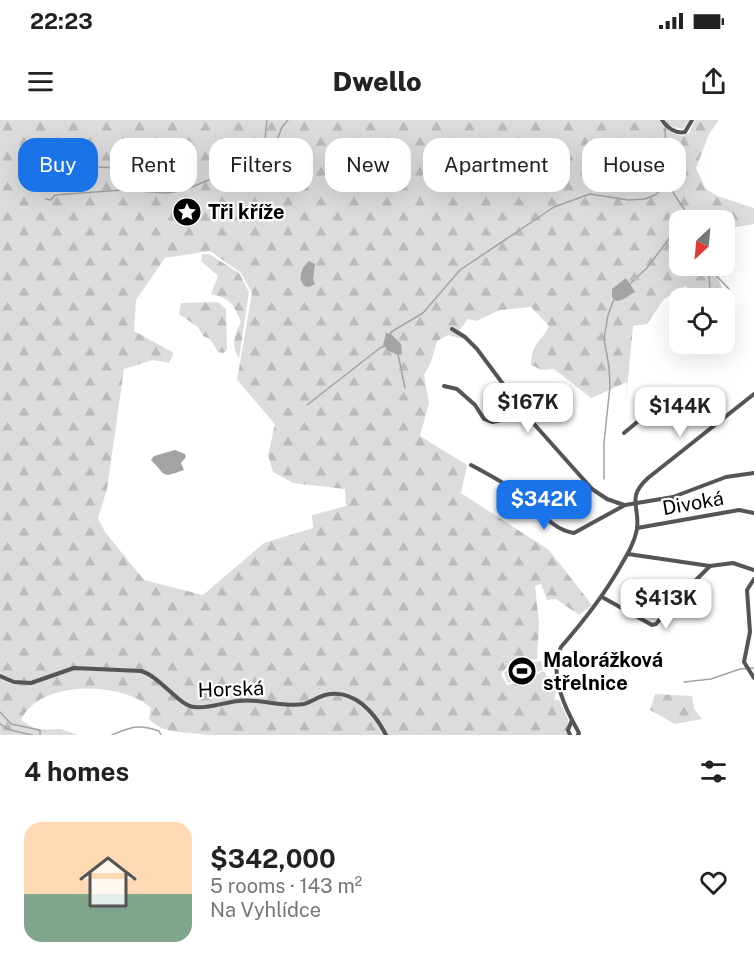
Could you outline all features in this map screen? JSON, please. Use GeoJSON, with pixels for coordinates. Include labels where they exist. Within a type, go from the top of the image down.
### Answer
{"type":"FeatureCollection","features":[{"type":"Feature","properties":{"kind":"street"},"geometry":{"type":"LineString","coordinates":[[665,124],[680,133],[685,132],[692,120]]}},
{"type":"Feature","properties":{"kind":"street"},"geometry":{"type":"LineString","coordinates":[[452,329],[465,337],[477,349],[526,415],[592,489],[607,499],[625,505]]}},
{"type":"Feature","properties":{"kind":"street"},"geometry":{"type":"LineString","coordinates":[[444,386],[457,389],[475,405],[484,419],[492,422],[526,415]]}},
{"type":"Feature","properties":{"kind":"street"},"geometry":{"type":"LineString","coordinates":[[578,735],[566,711],[559,682],[557,656],[561,647],[602,597],[628,554],[637,528],[634,502],[636,491],[641,484],[754,394]]}},
{"type":"Feature","properties":{"kind":"street"},"geometry":{"type":"LineString","coordinates":[[624,433],[653,409],[660,408],[714,425]]}},
{"type":"Feature","properties":{"kind":"street"},"geometry":{"type":"LineString","coordinates":[[471,465],[523,496],[553,525],[565,532],[574,533],[634,502],[673,497],[726,477],[753,475]]}},
{"type":"Feature","properties":{"kind":"street","name":"Divoká"},"geometry":{"type":"LineString","coordinates":[[637,528],[739,510],[754,513]]}},
{"type":"Feature","properties":{"kind":"street"},"geometry":{"type":"LineString","coordinates":[[628,554],[710,566],[732,563],[754,570]]}},
{"type":"Feature","properties":{"kind":"street"},"geometry":{"type":"LineString","coordinates":[[602,597],[652,625],[656,624],[710,566]]}},
{"type":"Feature","properties":{"kind":"street"},"geometry":{"type":"LineString","coordinates":[[754,579],[747,590],[750,636],[744,659],[746,667],[754,678]]}},
{"type":"Feature","properties":{"kind":"street","name":"Horská"},"geometry":{"type":"LineString","coordinates":[[0,676],[14,682],[31,683],[74,668],[141,671],[151,674],[192,707],[247,700],[291,705],[306,704],[326,695],[342,695],[371,711],[386,735]]}},
{"type":"Feature","properties":{"kind":"street"},"geometry":{"type":"LineString","coordinates":[[570,735],[568,730],[572,720]]}},
{"type":"Feature","properties":{"kind":"green space"},"geometry":{"type":"Polygon","coordinates":[[[0,120],[659,120],[669,131],[682,136],[689,133],[695,120],[719,120],[709,134],[696,168],[705,188],[717,196],[754,208],[754,224],[735,227],[735,210],[669,210],[669,276],[718,276],[722,288],[688,288],[685,286],[669,288],[669,296],[664,299],[647,324],[633,326],[625,412],[627,382],[591,398],[554,369],[542,370],[531,365],[535,347],[549,326],[531,307],[500,310],[476,321],[468,319],[459,331],[463,339],[448,335],[437,341],[431,362],[424,375],[429,403],[420,436],[467,465],[461,493],[549,550],[592,605],[579,615],[556,599],[547,600],[541,584],[535,586],[539,623],[537,659],[509,664],[501,674],[507,685],[518,683],[544,671],[556,691],[554,700],[559,700],[568,719],[567,732],[569,735],[206,735],[175,732],[161,728],[149,719],[151,708],[139,700],[122,693],[90,689],[57,693],[42,699],[30,708],[21,720],[37,730],[61,729],[78,735],[0,735],[0,120]],[[210,251],[165,258],[136,300],[134,331],[174,353],[169,363],[153,360],[124,369],[107,489],[98,518],[105,532],[144,580],[203,595],[264,543],[313,528],[312,515],[346,506],[345,489],[293,483],[273,472],[268,455],[275,424],[237,380],[252,293],[241,273],[210,251]]]}},
{"type":"Feature","properties":{"kind":"green space"},"geometry":{"type":"Polygon","coordinates":[[[665,120],[689,120],[683,129],[669,126],[665,120]]]}},
{"type":"Feature","properties":{"kind":"green space"},"geometry":{"type":"Polygon","coordinates":[[[202,254],[209,254],[239,273],[249,292],[239,359],[234,341],[241,322],[230,303],[211,294],[218,276],[201,261],[202,254]]]}},
{"type":"Feature","properties":{"kind":"green space"},"geometry":{"type":"Polygon","coordinates":[[[218,302],[226,309],[227,350],[223,353],[218,352],[210,339],[203,336],[198,327],[179,314],[181,303],[218,302]]]}},
{"type":"Feature","properties":{"kind":"green space","name":"Malorážková střelnice"},"geometry":{"type":"Polygon","coordinates":[[[541,661],[543,670],[508,683],[504,673],[511,666],[541,661]]]}},
{"type":"Feature","properties":{"kind":"green space"},"geometry":{"type":"Polygon","coordinates":[[[655,694],[692,696],[694,709],[702,719],[675,724],[650,710],[655,694]]]}},
{"type":"Feature","properties":{"kind":"shaded area"},"geometry":{"type":"Polygon","coordinates":[[[309,261],[315,264],[313,280],[315,284],[309,287],[304,286],[301,276],[302,270],[309,261]]]}},
{"type":"Feature","properties":{"kind":"shaded area"},"geometry":{"type":"Polygon","coordinates":[[[626,278],[635,292],[616,301],[612,297],[612,289],[626,278]]]}},
{"type":"Feature","properties":{"kind":"shaded area"},"geometry":{"type":"Polygon","coordinates":[[[386,333],[391,334],[401,344],[402,354],[398,355],[389,351],[383,345],[386,333]]]}},
{"type":"Feature","properties":{"kind":"shaded area"},"geometry":{"type":"Polygon","coordinates":[[[175,450],[185,454],[186,457],[181,463],[184,470],[164,474],[151,460],[154,456],[175,450]]]}},
{"type":"Feature","properties":{"kind":"waterway"},"geometry":{"type":"LineString","coordinates":[[267,120],[264,148],[276,143],[282,127],[288,120]]}},
{"type":"Feature","properties":{"kind":"waterway"},"geometry":{"type":"LineString","coordinates":[[665,128],[667,176],[684,210]]}},
{"type":"Feature","properties":{"kind":"waterway"},"geometry":{"type":"LineString","coordinates":[[98,167],[110,168]]}},
{"type":"Feature","properties":{"kind":"waterway"},"geometry":{"type":"LineString","coordinates":[[46,199],[51,200],[55,195],[122,190],[168,193],[185,190],[209,180]]}},
{"type":"Feature","properties":{"kind":"waterway"},"geometry":{"type":"LineString","coordinates":[[390,335],[391,332],[423,313],[460,270],[554,207],[590,194],[628,200],[645,199],[658,192]]}},
{"type":"Feature","properties":{"kind":"waterway"},"geometry":{"type":"LineString","coordinates":[[637,277],[647,268],[669,239]]}},
{"type":"Feature","properties":{"kind":"waterway"},"geometry":{"type":"LineString","coordinates":[[709,276],[710,288]]}},
{"type":"Feature","properties":{"kind":"waterway"},"geometry":{"type":"LineString","coordinates":[[717,276],[728,288]]}},
{"type":"Feature","properties":{"kind":"waterway"},"geometry":{"type":"LineString","coordinates":[[628,286],[634,280]]}},
{"type":"Feature","properties":{"kind":"waterway"},"geometry":{"type":"LineString","coordinates":[[604,479],[604,443],[610,386],[604,339],[608,315],[614,299]]}},
{"type":"Feature","properties":{"kind":"waterway"},"geometry":{"type":"LineString","coordinates":[[307,405],[385,346]]}},
{"type":"Feature","properties":{"kind":"waterway"},"geometry":{"type":"LineString","coordinates":[[398,354],[405,388]]}},
{"type":"Feature","properties":{"kind":"waterway"},"geometry":{"type":"LineString","coordinates":[[684,682],[711,679],[740,669],[754,668]]}},
{"type":"Feature","properties":{"kind":"waterway"},"geometry":{"type":"LineString","coordinates":[[0,712],[11,724],[40,730],[40,735]]}},
{"type":"Feature","properties":{"kind":"waterway"},"geometry":{"type":"LineString","coordinates":[[0,724],[10,730],[32,735]]}},
{"type":"Feature","properties":{"kind":"waterway"},"geometry":{"type":"LineString","coordinates":[[112,735],[140,727],[159,731],[161,735]]}},
{"type":"Feature","properties":{"kind":"place","name":"Tři kříže"},"geometry":{"type":"Point","coordinates":[187,212]}},
{"type":"Feature","properties":{"kind":"place","name":"Malorážková střelnice"},"geometry":{"type":"Point","coordinates":[522,671]}}]}
